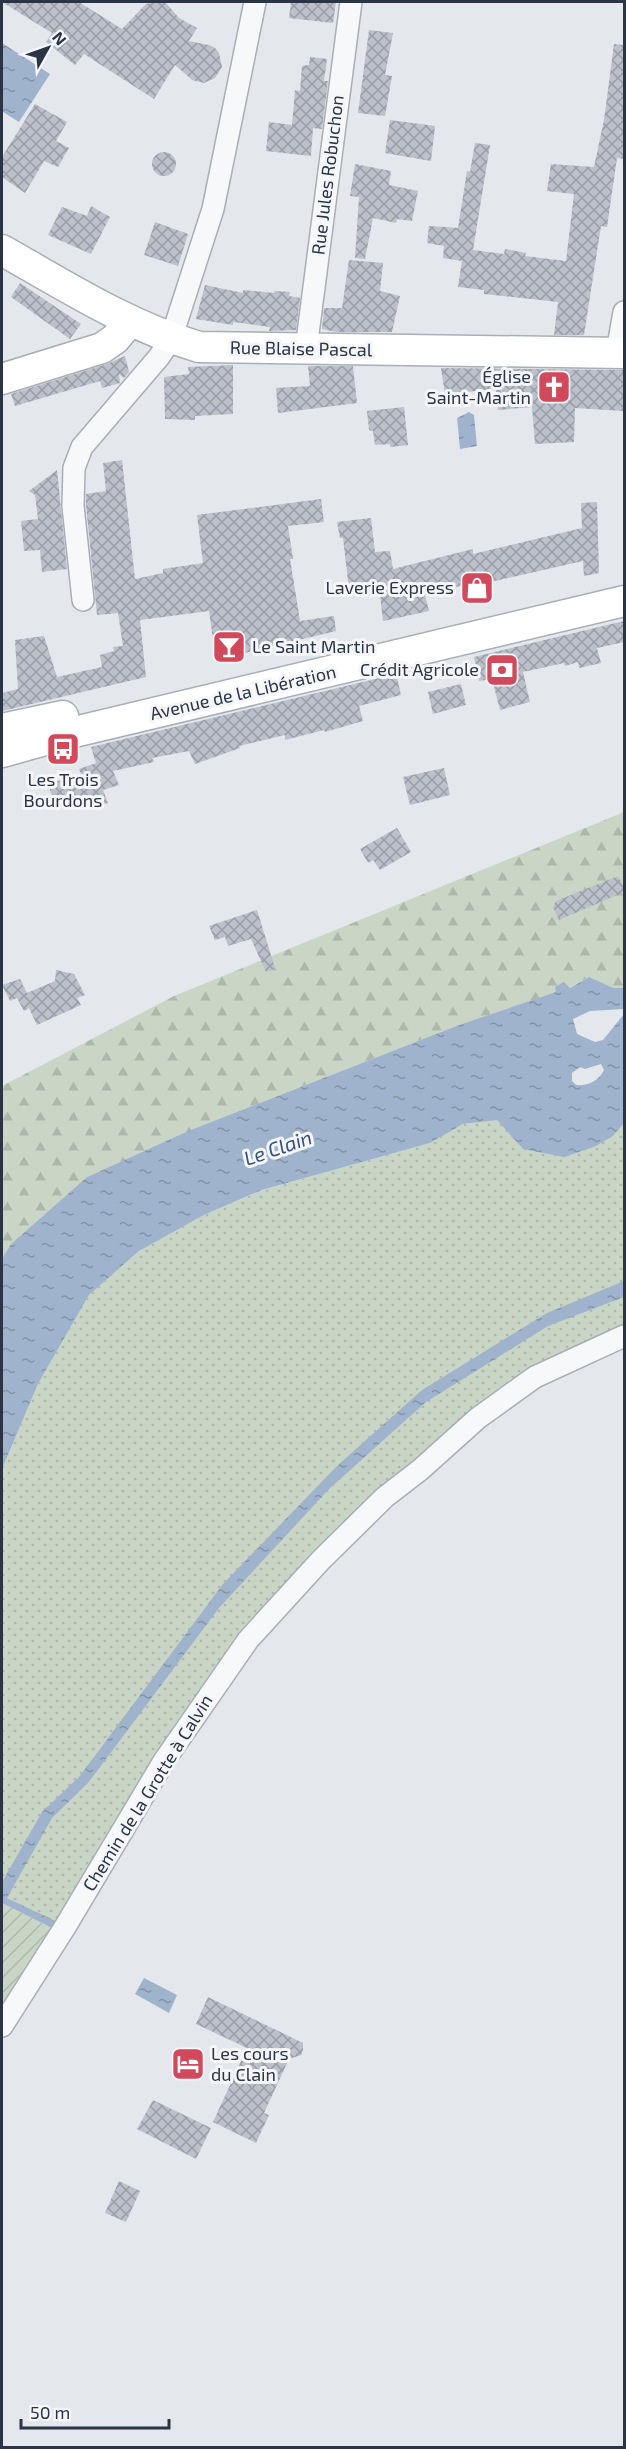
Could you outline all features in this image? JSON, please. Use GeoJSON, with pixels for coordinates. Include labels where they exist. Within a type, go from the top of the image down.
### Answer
{"type":"FeatureCollection","features":[{"type":"Feature","properties":{"kind":"main road","name":"Rue Blaise Pascal"},"geometry":{"type":"LineString","coordinates":[[2,250],[130,321],[171,339],[199,347],[621,352]]}},
{"type":"Feature","properties":{"kind":"main road"},"geometry":{"type":"LineString","coordinates":[[2,379],[102,348],[115,339],[130,321]]}},
{"type":"Feature","properties":{"kind":"main road","name":"Avenue de la Libération"},"geometry":{"type":"LineString","coordinates":[[2,729],[181,690],[451,623],[624,584]]}},
{"type":"Feature","properties":{"kind":"main road","name":"Avenue de la Libération"},"geometry":{"type":"LineString","coordinates":[[2,752],[624,601]]}},
{"type":"Feature","properties":{"kind":"street"},"geometry":{"type":"LineString","coordinates":[[83,600],[73,506],[74,468],[82,447],[134,389],[171,339],[213,209],[255,2]]}},
{"type":"Feature","properties":{"kind":"street","name":"Rue Jules Robuchon"},"geometry":{"type":"LineString","coordinates":[[306,349],[351,2]]}},
{"type":"Feature","properties":{"kind":"street"},"geometry":{"type":"LineString","coordinates":[[621,352],[624,312]]}},
{"type":"Feature","properties":{"kind":"street","name":"Chemin de la Grotte à Calvin"},"geometry":{"type":"LineString","coordinates":[[2,2026],[65,1927],[164,1761],[248,1640],[262,1624],[321,1560],[385,1497],[420,1470],[478,1418],[535,1377],[624,1336]]}},
{"type":"Feature","properties":{"kind":"green space"},"geometry":{"type":"Polygon","coordinates":[[[624,812],[624,988],[614,988],[589,977],[569,988],[459,1025],[188,1131],[87,1177],[11,1244],[2,1259],[2,1086],[174,996],[624,812]]]}},
{"type":"Feature","properties":{"kind":"green space"},"geometry":{"type":"Polygon","coordinates":[[[497,1119],[523,1149],[613,1136],[624,1123],[624,1336],[478,1418],[248,1640],[60,1923],[2,1895],[2,1469],[38,1384],[89,1295],[139,1251],[204,1215],[263,1190],[430,1143],[463,1124],[497,1119]]]}},
{"type":"Feature","properties":{"kind":"green space"},"geometry":{"type":"Polygon","coordinates":[[[2,1903],[56,1930],[2,2026],[2,1903]]]}},
{"type":"Feature","properties":{"kind":"water"},"geometry":{"type":"Polygon","coordinates":[[[2,43],[50,74],[19,122],[2,113],[2,43]]]}},
{"type":"Feature","properties":{"kind":"water"},"geometry":{"type":"Polygon","coordinates":[[[469,412],[474,415],[477,446],[460,449],[457,418],[469,412]]]}},
{"type":"Feature","properties":{"kind":"water","name":"Le Clain"},"geometry":{"type":"Polygon","coordinates":[[[589,977],[614,988],[624,988],[624,1009],[590,1011],[573,1019],[577,1034],[595,1042],[603,1040],[624,1014],[624,1123],[613,1136],[596,1146],[564,1157],[523,1149],[497,1120],[463,1124],[430,1143],[262,1190],[204,1215],[139,1251],[89,1295],[38,1384],[2,1469],[2,1259],[11,1244],[87,1177],[188,1131],[459,1025],[556,992],[555,987],[564,982],[570,988],[589,977]],[[601,1064],[585,1069],[580,1067],[572,1073],[572,1081],[576,1085],[589,1084],[596,1080],[604,1070],[601,1064]]]}},
{"type":"Feature","properties":{"kind":"water"},"geometry":{"type":"Polygon","coordinates":[[[624,1281],[624,1297],[548,1326],[426,1402],[329,1489],[219,1608],[88,1783],[52,1818],[7,1898],[60,1923],[56,1930],[2,1903],[2,1882],[42,1812],[79,1777],[223,1584],[337,1466],[422,1390],[547,1313],[624,1281]]]}},
{"type":"Feature","properties":{"kind":"water"},"geometry":{"type":"Polygon","coordinates":[[[144,1978],[177,1995],[169,2013],[135,1994],[144,1978]]]}},
{"type":"Feature","properties":{"kind":"building"},"geometry":{"type":"Polygon","coordinates":[[[2,2],[79,2],[122,29],[146,4],[166,3],[179,18],[197,28],[189,41],[215,48],[219,53],[222,67],[215,78],[204,83],[192,80],[175,65],[154,99],[84,54],[75,65],[46,42],[52,33],[2,2]]]}},
{"type":"Feature","properties":{"kind":"building"},"geometry":{"type":"Polygon","coordinates":[[[291,2],[336,2],[333,23],[289,18],[291,2]]]}},
{"type":"Feature","properties":{"kind":"building"},"geometry":{"type":"Polygon","coordinates":[[[369,30],[393,33],[385,75],[392,76],[385,116],[358,113],[369,30]]]}},
{"type":"Feature","properties":{"kind":"building"},"geometry":{"type":"Polygon","coordinates":[[[614,44],[624,45],[624,159],[617,158],[607,227],[601,226],[584,335],[554,335],[558,302],[484,294],[484,290],[458,287],[462,261],[443,258],[444,246],[427,243],[429,226],[458,228],[467,171],[470,172],[475,143],[490,145],[473,250],[504,254],[505,249],[526,253],[525,256],[566,261],[574,194],[547,191],[551,164],[594,167],[604,120],[614,44]]]}},
{"type":"Feature","properties":{"kind":"building"},"geometry":{"type":"Polygon","coordinates":[[[310,57],[327,59],[324,81],[328,81],[322,129],[313,128],[311,156],[266,151],[269,122],[292,125],[295,90],[300,91],[302,66],[309,65],[310,57]]]}},
{"type":"Feature","properties":{"kind":"building"},"geometry":{"type":"Polygon","coordinates":[[[35,104],[67,122],[56,141],[69,148],[58,167],[44,161],[25,193],[2,177],[2,157],[35,104]]]}},
{"type":"Feature","properties":{"kind":"building"},"geometry":{"type":"Polygon","coordinates":[[[390,120],[435,126],[431,161],[385,153],[390,120]]]}},
{"type":"Feature","properties":{"kind":"building"},"geometry":{"type":"Polygon","coordinates":[[[164,152],[169,153],[175,159],[175,169],[169,175],[164,176],[159,175],[153,169],[152,164],[153,159],[159,153],[164,152]]]}},
{"type":"Feature","properties":{"kind":"building"},"geometry":{"type":"Polygon","coordinates":[[[355,164],[391,171],[389,185],[418,191],[412,221],[397,219],[396,223],[373,218],[365,259],[355,258],[359,197],[350,196],[355,164]]]}},
{"type":"Feature","properties":{"kind":"building"},"geometry":{"type":"Polygon","coordinates":[[[91,206],[110,217],[91,254],[48,235],[62,207],[87,216],[91,206]]]}},
{"type":"Feature","properties":{"kind":"building"},"geometry":{"type":"Polygon","coordinates":[[[155,222],[188,234],[178,266],[144,255],[155,222]]]}},
{"type":"Feature","properties":{"kind":"building"},"geometry":{"type":"Polygon","coordinates":[[[349,260],[383,263],[380,291],[400,296],[392,332],[337,332],[322,329],[324,308],[342,308],[349,260]]]}},
{"type":"Feature","properties":{"kind":"building"},"geometry":{"type":"Polygon","coordinates":[[[20,283],[81,324],[70,339],[11,297],[20,283]]]}},
{"type":"Feature","properties":{"kind":"building"},"geometry":{"type":"Polygon","coordinates":[[[205,285],[243,293],[243,290],[290,292],[289,296],[300,298],[296,330],[269,331],[270,327],[233,322],[233,325],[196,319],[205,285]]]}},
{"type":"Feature","properties":{"kind":"building"},"geometry":{"type":"Polygon","coordinates":[[[125,356],[129,372],[124,378],[119,374],[120,383],[102,388],[100,381],[15,406],[11,394],[107,364],[125,356]]]}},
{"type":"Feature","properties":{"kind":"building"},"geometry":{"type":"Polygon","coordinates":[[[233,365],[233,414],[195,416],[195,420],[165,419],[164,377],[189,374],[188,367],[233,365]]]}},
{"type":"Feature","properties":{"kind":"building"},"geometry":{"type":"Polygon","coordinates":[[[308,366],[353,366],[357,403],[278,413],[276,388],[310,386],[308,366]]]}},
{"type":"Feature","properties":{"kind":"building"},"geometry":{"type":"Polygon","coordinates":[[[441,368],[624,370],[624,411],[575,408],[574,442],[535,444],[532,407],[498,410],[496,389],[445,394],[441,368]]]}},
{"type":"Feature","properties":{"kind":"building"},"geometry":{"type":"Polygon","coordinates":[[[404,407],[408,445],[390,447],[390,444],[375,445],[373,431],[369,430],[367,411],[404,407]]]}},
{"type":"Feature","properties":{"kind":"building"},"geometry":{"type":"Polygon","coordinates":[[[122,460],[135,579],[163,573],[163,569],[203,563],[197,515],[321,499],[324,522],[288,526],[293,559],[290,559],[300,621],[334,616],[336,631],[216,660],[209,611],[140,620],[146,677],[2,711],[2,693],[18,689],[15,640],[44,636],[57,677],[102,667],[100,655],[114,651],[113,647],[123,646],[118,613],[97,615],[86,505],[86,494],[106,491],[103,463],[122,460]]]}},
{"type":"Feature","properties":{"kind":"building"},"geometry":{"type":"Polygon","coordinates":[[[57,470],[67,569],[42,572],[40,550],[24,551],[21,521],[38,519],[35,495],[29,491],[57,470]]]}},
{"type":"Feature","properties":{"kind":"building"},"geometry":{"type":"Polygon","coordinates":[[[597,502],[599,573],[584,576],[583,561],[486,583],[488,594],[470,598],[468,584],[425,595],[429,611],[383,621],[380,595],[367,596],[366,587],[349,589],[343,538],[340,538],[337,522],[371,518],[375,552],[390,551],[393,569],[473,549],[473,554],[582,528],[581,503],[597,502]]]}},
{"type":"Feature","properties":{"kind":"building"},"geometry":{"type":"Polygon","coordinates":[[[624,621],[624,642],[597,648],[601,663],[579,668],[578,662],[565,666],[564,663],[523,672],[530,702],[500,710],[492,679],[479,681],[474,657],[624,621]]]}},
{"type":"Feature","properties":{"kind":"building"},"geometry":{"type":"Polygon","coordinates":[[[396,674],[401,695],[359,706],[363,721],[325,732],[324,730],[285,740],[285,735],[239,746],[240,748],[195,764],[189,751],[152,758],[154,762],[113,771],[119,785],[103,790],[108,803],[92,808],[89,800],[68,806],[64,796],[53,799],[48,784],[81,774],[79,769],[96,763],[91,747],[396,674]]]}},
{"type":"Feature","properties":{"kind":"building"},"geometry":{"type":"Polygon","coordinates":[[[461,684],[466,705],[433,714],[428,692],[461,684]]]}},
{"type":"Feature","properties":{"kind":"building"},"geometry":{"type":"Polygon","coordinates":[[[444,768],[450,795],[410,805],[403,777],[444,768]]]}},
{"type":"Feature","properties":{"kind":"building"},"geometry":{"type":"Polygon","coordinates":[[[397,828],[411,852],[380,870],[373,860],[368,863],[360,849],[397,828]]]}},
{"type":"Feature","properties":{"kind":"building"},"geometry":{"type":"Polygon","coordinates":[[[618,876],[624,892],[559,920],[553,907],[556,901],[618,876]]]}},
{"type":"Feature","properties":{"kind":"building"},"geometry":{"type":"Polygon","coordinates":[[[257,910],[275,968],[266,972],[251,939],[228,946],[225,937],[215,940],[209,926],[257,910]]]}},
{"type":"Feature","properties":{"kind":"building"},"geometry":{"type":"Polygon","coordinates":[[[56,970],[74,974],[85,995],[77,998],[81,1005],[37,1025],[29,1008],[24,1011],[17,998],[10,1001],[2,985],[20,979],[27,993],[55,981],[56,970]]]}},
{"type":"Feature","properties":{"kind":"building"},"geometry":{"type":"Polygon","coordinates":[[[208,1997],[303,2043],[301,2055],[289,2059],[264,2113],[269,2115],[256,2143],[213,2122],[247,2048],[196,2024],[208,1997]]]}},
{"type":"Feature","properties":{"kind":"building"},"geometry":{"type":"Polygon","coordinates":[[[153,2100],[211,2128],[196,2159],[137,2129],[153,2100]]]}},
{"type":"Feature","properties":{"kind":"building"},"geometry":{"type":"Polygon","coordinates":[[[119,2181],[140,2191],[126,2222],[105,2213],[119,2181]]]}},
{"type":"Feature","properties":{"kind":"place","name":"Église Saint-Martin"},"geometry":{"type":"Point","coordinates":[554,387]}},
{"type":"Feature","properties":{"kind":"place","name":"Laverie Express"},"geometry":{"type":"Point","coordinates":[477,588]}},
{"type":"Feature","properties":{"kind":"place","name":"Le Saint Martin"},"geometry":{"type":"Point","coordinates":[229,647]}},
{"type":"Feature","properties":{"kind":"place","name":"Crédit Agricole"},"geometry":{"type":"Point","coordinates":[502,670]}},
{"type":"Feature","properties":{"kind":"place","name":"Les Trois Bourdons"},"geometry":{"type":"Point","coordinates":[63,749]}},
{"type":"Feature","properties":{"kind":"place","name":"Les cours du Clain"},"geometry":{"type":"Point","coordinates":[188,2064]}}]}
